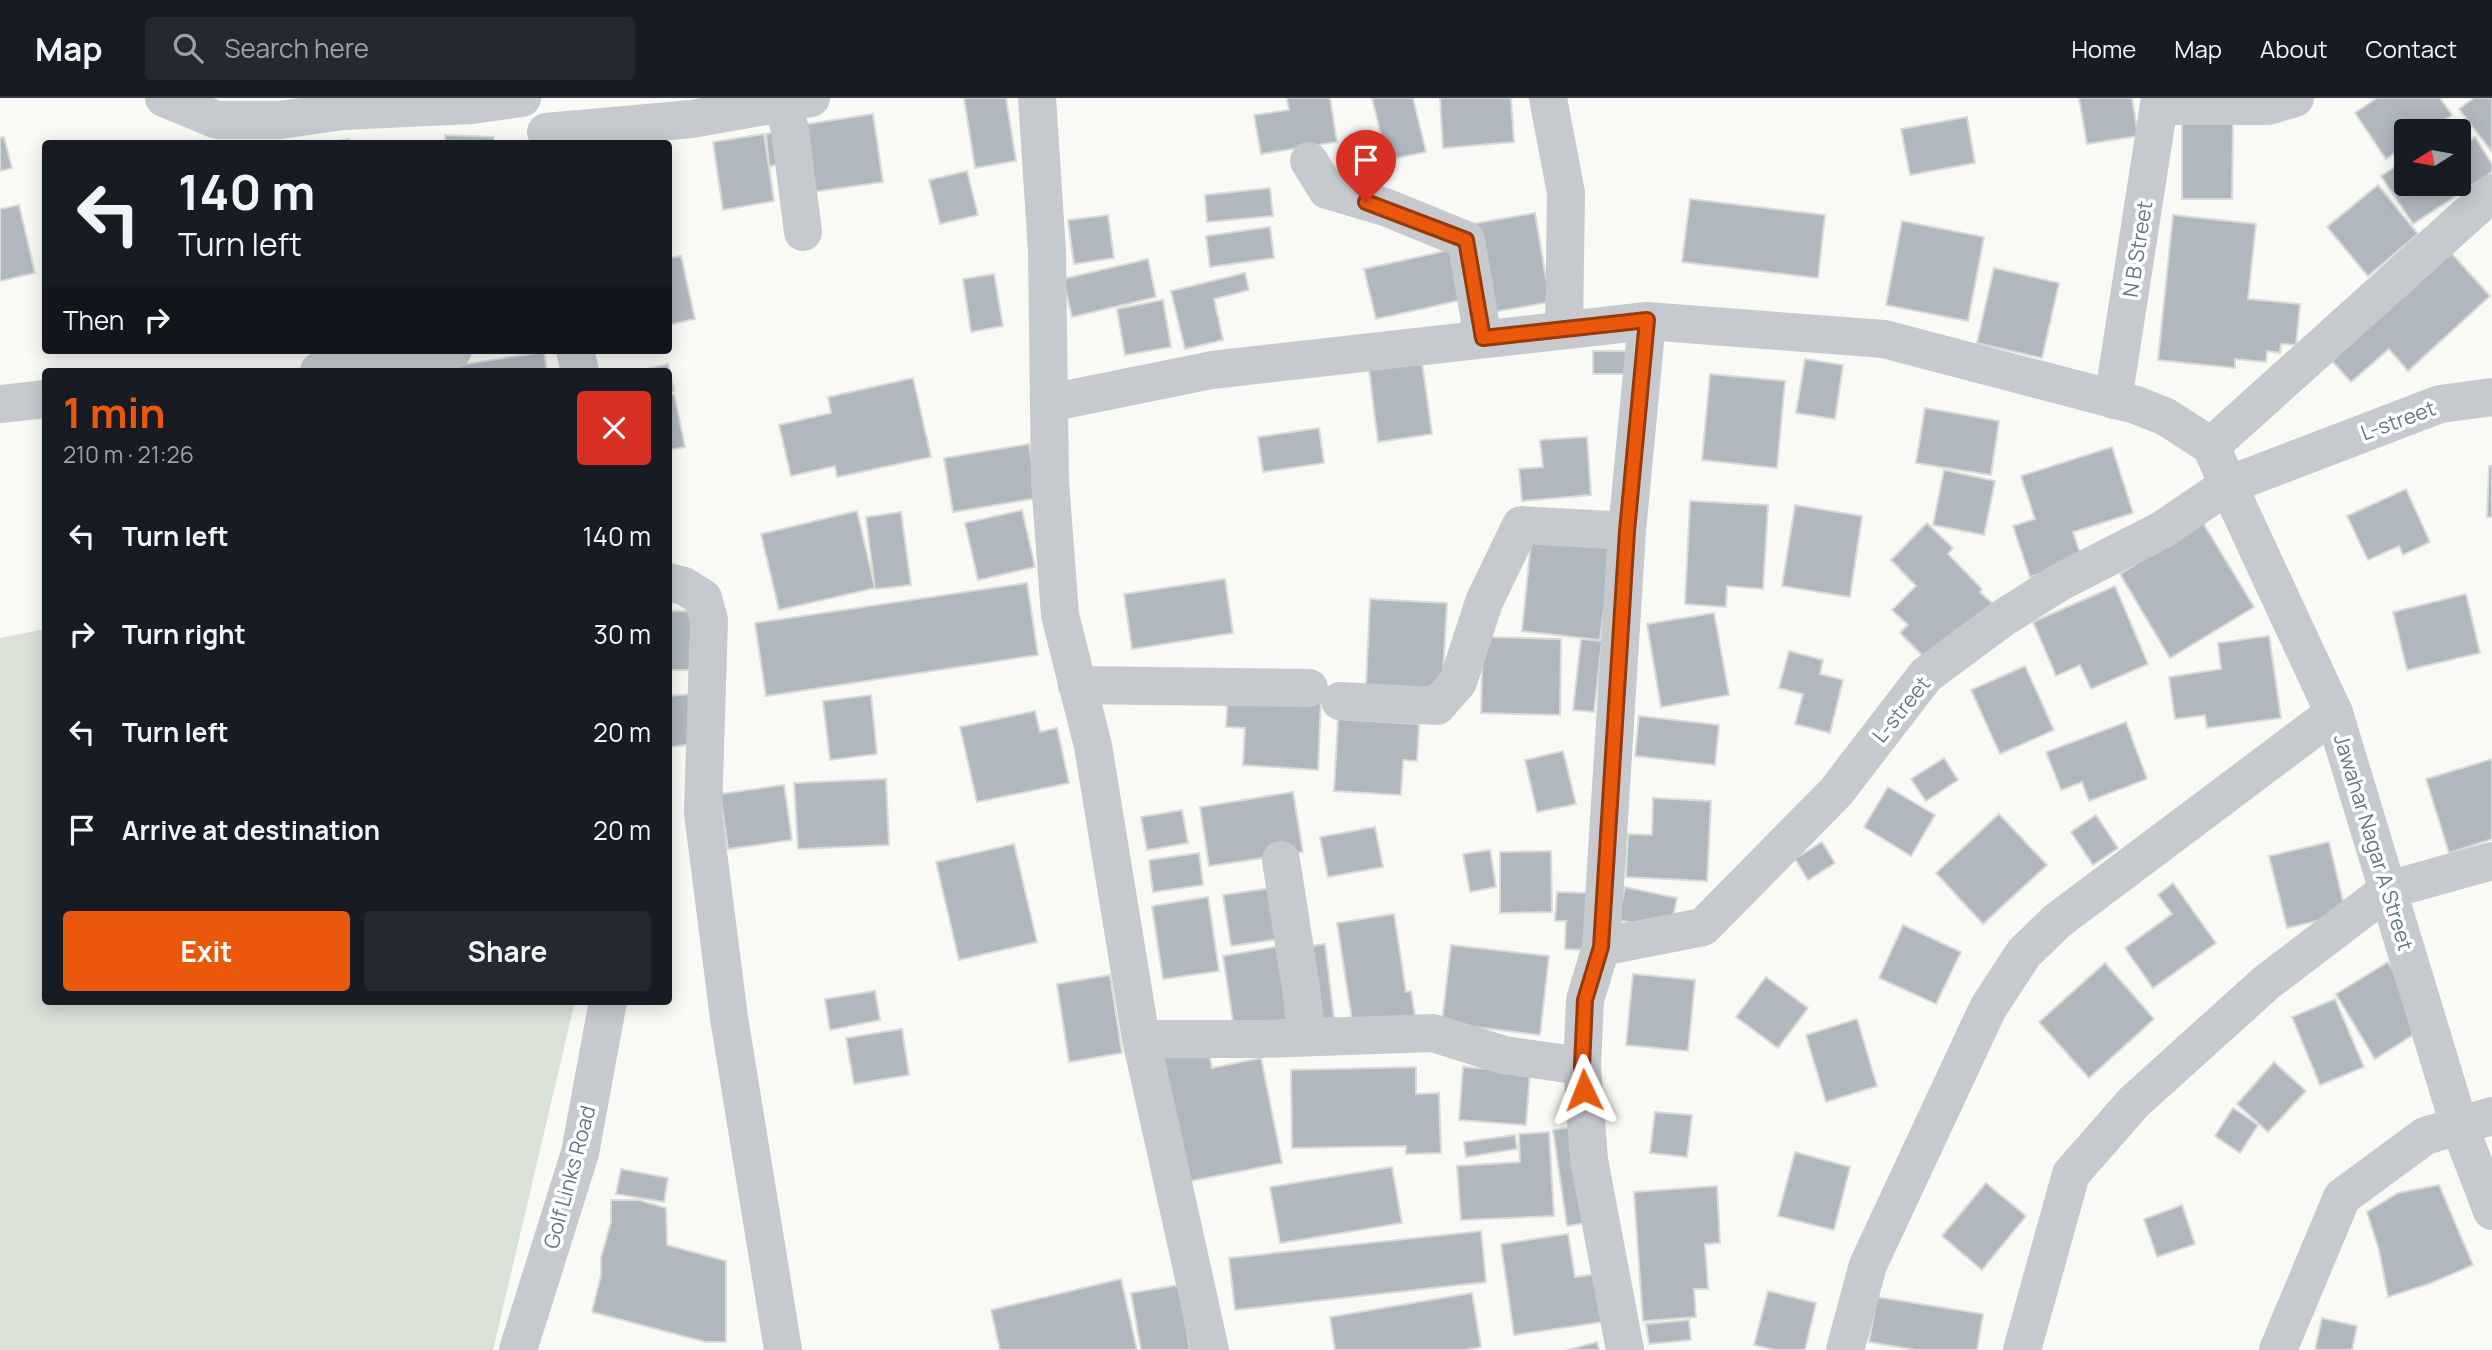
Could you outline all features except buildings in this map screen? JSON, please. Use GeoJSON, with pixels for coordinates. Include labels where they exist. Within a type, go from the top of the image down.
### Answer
{"type":"FeatureCollection","features":[{"type":"Feature","properties":{"kind":"street"},"geometry":{"type":"LineString","coordinates":[[164,98],[217,120],[280,120],[343,111],[472,105],[522,98]]}},
{"type":"Feature","properties":{"kind":"street"},"geometry":{"type":"LineString","coordinates":[[1037,98],[1047,251],[1050,481],[1060,615],[1093,746],[1141,1039],[1210,1350]]}},
{"type":"Feature","properties":{"kind":"street"},"geometry":{"type":"LineString","coordinates":[[1548,98],[1566,192],[1564,329]]}},
{"type":"Feature","properties":{"kind":"street"},"geometry":{"type":"LineString","coordinates":[[2159,102],[2268,106],[2295,98]]}},
{"type":"Feature","properties":{"kind":"street"},"geometry":{"type":"LineString","coordinates":[[543,124],[797,100],[790,130],[803,232]]}},
{"type":"Feature","properties":{"kind":"street","name":"N B Street"},"geometry":{"type":"LineString","coordinates":[[2118,401],[2159,102]]}},
{"type":"Feature","properties":{"kind":"street"},"geometry":{"type":"LineString","coordinates":[[1310,161],[1327,190],[1385,207],[1466,240],[1483,338]]}},
{"type":"Feature","properties":{"kind":"street"},"geometry":{"type":"LineString","coordinates":[[2211,446],[2492,193]]}},
{"type":"Feature","properties":{"kind":"street"},"geometry":{"type":"LineString","coordinates":[[1049,404],[1212,370],[1647,320],[1884,339],[2118,401],[2166,417],[2211,446],[2228,485]]}},
{"type":"Feature","properties":{"kind":"street"},"geometry":{"type":"LineString","coordinates":[[1625,1350],[1589,1160],[1582,1066],[1585,1000],[1601,947],[1627,531],[1647,320]]}},
{"type":"Feature","properties":{"kind":"street"},"geometry":{"type":"LineString","coordinates":[[340,368],[428,354]]}},
{"type":"Feature","properties":{"kind":"street","name":"L-street"},"geometry":{"type":"LineString","coordinates":[[1601,947],[1703,928],[1836,792],[1926,675],[2003,618],[2060,582],[2162,530],[2228,485],[2440,404],[2492,397]]}},
{"type":"Feature","properties":{"kind":"street"},"geometry":{"type":"LineString","coordinates":[[0,404],[42,399]]}},
{"type":"Feature","properties":{"kind":"street","name":"Jawahar Nagar A Street"},"geometry":{"type":"LineString","coordinates":[[2228,485],[2334,713],[2388,890],[2475,1121],[2492,1210]]}},
{"type":"Feature","properties":{"kind":"street"},"geometry":{"type":"LineString","coordinates":[[1077,685],[1324,694],[1437,706],[1458,681],[1484,602],[1521,525],[1627,531]]}},
{"type":"Feature","properties":{"kind":"street"},"geometry":{"type":"LineString","coordinates":[[672,583],[684,586],[703,598],[709,620],[703,813],[729,1018],[783,1350]]}},
{"type":"Feature","properties":{"kind":"street"},"geometry":{"type":"LineString","coordinates":[[1846,1350],[1868,1265],[1894,1204],[1988,1008],[2024,953],[2057,921],[2334,713]]}},
{"type":"Feature","properties":{"kind":"street"},"geometry":{"type":"LineString","coordinates":[[1280,860],[1302,995],[1306,1037]]}},
{"type":"Feature","properties":{"kind":"street"},"geometry":{"type":"LineString","coordinates":[[2022,1350],[2071,1174],[2134,1102],[2267,982],[2388,890],[2492,861]]}},
{"type":"Feature","properties":{"kind":"street","name":"Golf Links Road"},"geometry":{"type":"LineString","coordinates":[[518,1350],[580,1153],[607,1005]]}},
{"type":"Feature","properties":{"kind":"street"},"geometry":{"type":"LineString","coordinates":[[1141,1039],[1433,1033],[1504,1055],[1582,1066]]}},
{"type":"Feature","properties":{"kind":"street"},"geometry":{"type":"LineString","coordinates":[[2278,1350],[2342,1197],[2425,1136],[2475,1121]]}},
{"type":"Feature","properties":{"kind":"shaded area"},"geometry":{"type":"Polygon","coordinates":[[[42,630],[42,1005],[574,1005],[493,1350],[0,1350],[0,638],[42,630]]]}},
{"type":"Feature","properties":{"kind":"route"},"geometry":{"type":"LineString","coordinates":[[1366,202],[1466,240],[1483,338],[1647,320],[1627,531],[1601,947],[1585,1000],[1582,1066],[1584,1090]]}}]}
